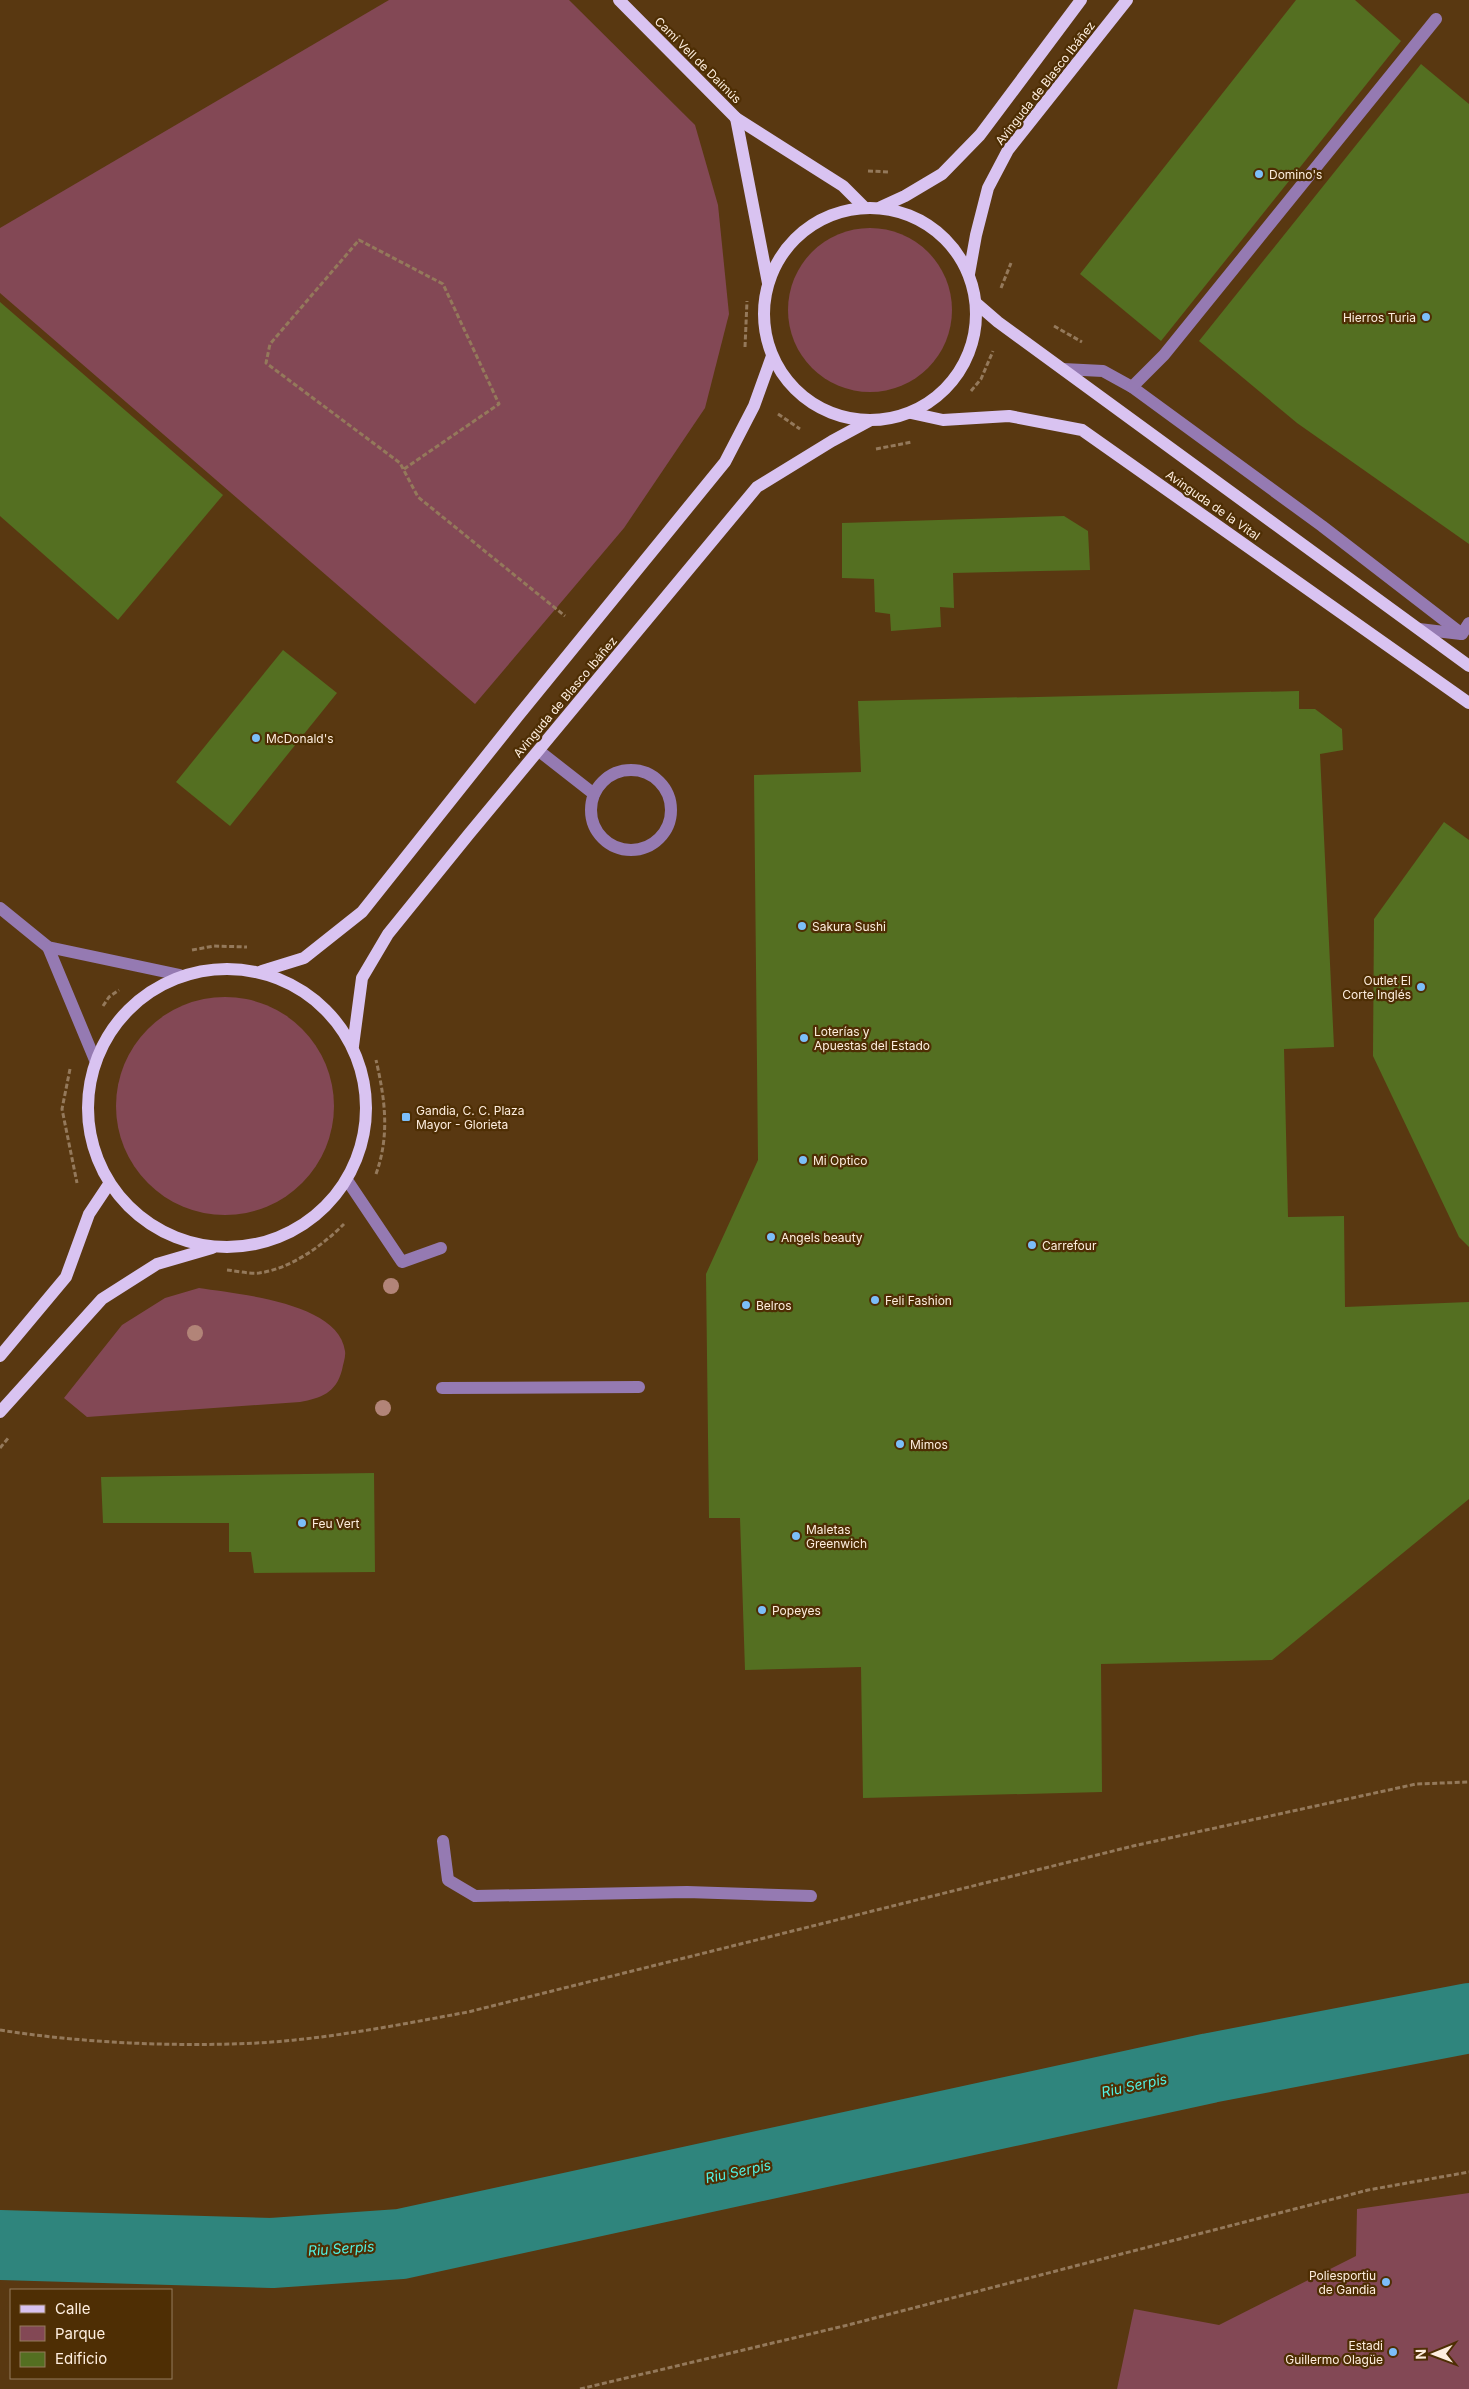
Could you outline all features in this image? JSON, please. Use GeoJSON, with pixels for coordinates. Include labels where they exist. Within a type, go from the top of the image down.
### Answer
{"type":"FeatureCollection","features":[{"type":"Feature","properties":{"kind":"main road","name":"Camí Vell de Daimús"},"geometry":{"type":"LineString","coordinates":[[619,0],[736,118],[843,186],[864,207]]}},
{"type":"Feature","properties":{"kind":"main road","name":"Avinguda de Blasco Ibáñez"},"geometry":{"type":"LineString","coordinates":[[881,207],[905,196],[942,174],[973,142],[1081,0]]}},
{"type":"Feature","properties":{"kind":"main road","name":"Avinguda de Blasco Ibáñez"},"geometry":{"type":"LineString","coordinates":[[969,274],[976,234],[988,188],[1008,150],[1127,0]]}},
{"type":"Feature","properties":{"kind":"main road"},"geometry":{"type":"LineString","coordinates":[[736,118],[768,283]]}},
{"type":"Feature","properties":{"kind":"main road"},"geometry":{"type":"LineString","coordinates":[[864,207],[881,207],[909,214],[934,228],[954,248],[969,274],[976,303],[974,337],[962,369],[940,395],[911,413],[890,419],[869,421],[838,416],[811,403],[788,382],[772,356],[765,333],[763,308],[768,283],[780,255],[801,232],[828,215],[864,207]]}},
{"type":"Feature","properties":{"kind":"main road","name":"Avinguda de la Vital"},"geometry":{"type":"LineString","coordinates":[[976,303],[998,322],[1469,666]]}},
{"type":"Feature","properties":{"kind":"main road","name":"Avinguda de Blasco Ibáñez"},"geometry":{"type":"LineString","coordinates":[[262,971],[304,958],[362,912],[518,716],[725,462],[758,394],[772,356]]}},
{"type":"Feature","properties":{"kind":"main road","name":"Avinguda de la Vital"},"geometry":{"type":"LineString","coordinates":[[911,413],[943,420],[1009,416],[1082,430],[1469,703]]}},
{"type":"Feature","properties":{"kind":"main road","name":"Avinguda de Blasco Ibáñez"},"geometry":{"type":"LineString","coordinates":[[353,1046],[362,978],[388,934],[538,751],[757,486],[869,421]]}},
{"type":"Feature","properties":{"kind":"main road"},"geometry":{"type":"LineString","coordinates":[[0,1412],[102,1299],[157,1264],[214,1248],[254,1246],[282,1237],[308,1223],[330,1204],[347,1180],[364,1137],[366,1091],[353,1046],[330,1013],[312,997],[299,987],[262,971],[220,967],[180,975],[144,995],[115,1024],[95,1060],[87,1103],[92,1145],[109,1184],[130,1208],[155,1228],[183,1242],[214,1248]]}},
{"type":"Feature","properties":{"kind":"main road"},"geometry":{"type":"LineString","coordinates":[[0,1356],[66,1277],[89,1214],[109,1184]]}},
{"type":"Feature","properties":{"kind":"street"},"geometry":{"type":"LineString","coordinates":[[1132,387],[1164,355],[1436,20]]}},
{"type":"Feature","properties":{"kind":"street","name":"Avinguda de la Vital"},"geometry":{"type":"LineString","coordinates":[[1063,368],[1103,371],[1132,387],[1467,632]]}},
{"type":"Feature","properties":{"kind":"street","name":"Avinguda de la Vital"},"geometry":{"type":"LineString","coordinates":[[1419,629],[1467,632]]}},
{"type":"Feature","properties":{"kind":"street"},"geometry":{"type":"LineString","coordinates":[[538,751],[594,794]]}},
{"type":"Feature","properties":{"kind":"street"},"geometry":{"type":"LineString","coordinates":[[630,769],[642,771],[651,776],[666,790],[670,801],[668,824],[655,842],[645,848],[633,851],[615,847],[600,837],[594,827],[591,805],[594,794],[607,777],[630,769]]}},
{"type":"Feature","properties":{"kind":"street"},"geometry":{"type":"LineString","coordinates":[[0,908],[48,946],[180,975]]}},
{"type":"Feature","properties":{"kind":"street"},"geometry":{"type":"LineString","coordinates":[[48,946],[95,1060]]}},
{"type":"Feature","properties":{"kind":"street"},"geometry":{"type":"LineString","coordinates":[[347,1180],[402,1262],[441,1248]]}},
{"type":"Feature","properties":{"kind":"street"},"geometry":{"type":"LineString","coordinates":[[442,1388],[639,1387]]}},
{"type":"Feature","properties":{"kind":"street"},"geometry":{"type":"LineString","coordinates":[[443,1840],[448,1880],[475,1896],[686,1892],[811,1896]]}},
{"type":"Feature","properties":{"kind":"path"},"geometry":{"type":"LineString","coordinates":[[863,170],[870,172],[897,172]]}},
{"type":"Feature","properties":{"kind":"path"},"geometry":{"type":"LineString","coordinates":[[404,469],[499,404],[443,284],[359,240],[270,344],[266,363],[400,463],[418,496],[567,618]]}},
{"type":"Feature","properties":{"kind":"path"},"geometry":{"type":"LineString","coordinates":[[744,354],[747,298]]}},
{"type":"Feature","properties":{"kind":"path"},"geometry":{"type":"LineString","coordinates":[[745,347],[748,369],[758,394],[772,410],[808,433],[832,441]]}},
{"type":"Feature","properties":{"kind":"path"},"geometry":{"type":"LineString","coordinates":[[190,951],[214,946],[253,947]]}},
{"type":"Feature","properties":{"kind":"path"},"geometry":{"type":"LineString","coordinates":[[78,1192],[62,1109],[69,1070],[84,1033],[109,997],[147,968]]}},
{"type":"Feature","properties":{"kind":"path"},"geometry":{"type":"LineString","coordinates":[[0,2030],[138,2043],[258,2043],[368,2030],[468,2012],[1133,1846],[1416,1784],[1469,1782]]}},
{"type":"Feature","properties":{"kind":"path"},"geometry":{"type":"LineString","coordinates":[[580,2389],[844,2326],[1368,2190],[1469,2172]]}},
{"type":"Feature","properties":{"kind":"green space"},"geometry":{"type":"Polygon","coordinates":[[[389,0],[569,0],[695,125],[718,205],[729,314],[705,408],[624,528],[475,704],[0,293],[0,228],[389,0]]]}},
{"type":"Feature","properties":{"kind":"green space"},"geometry":{"type":"Polygon","coordinates":[[[878,228],[894,231],[909,237],[934,258],[943,271],[949,286],[952,310],[951,326],[943,349],[922,374],[909,383],[894,389],[862,392],[846,389],[831,383],[806,362],[797,349],[791,334],[788,302],[791,286],[797,271],[818,246],[831,237],[846,231],[878,228]]]}},
{"type":"Feature","properties":{"kind":"green space"},"geometry":{"type":"Polygon","coordinates":[[[214,997],[236,997],[257,1001],[277,1010],[294,1021],[310,1037],[321,1054],[330,1074],[334,1106],[330,1138],[326,1148],[316,1167],[294,1191],[277,1202],[257,1211],[236,1215],[214,1215],[193,1211],[173,1202],[156,1191],[140,1175],[129,1158],[120,1138],[116,1117],[116,1095],[120,1074],[129,1054],[140,1037],[156,1021],[173,1010],[193,1001],[214,997]]]}},
{"type":"Feature","properties":{"kind":"green space"},"geometry":{"type":"Polygon","coordinates":[[[199,1288],[237,1293],[284,1303],[306,1311],[325,1321],[339,1334],[345,1351],[342,1370],[336,1384],[327,1393],[315,1399],[300,1402],[87,1417],[64,1398],[122,1325],[165,1298],[199,1288]]]}},
{"type":"Feature","properties":{"kind":"green space","name":"Poliesportiu de Gandia"},"geometry":{"type":"Polygon","coordinates":[[[1469,2193],[1469,2389],[1117,2389],[1134,2309],[1219,2325],[1356,2256],[1357,2209],[1469,2193]]]}},
{"type":"Feature","properties":{"kind":"building"},"geometry":{"type":"Polygon","coordinates":[[[1296,0],[1355,0],[1401,41],[1161,341],[1080,274],[1296,0]]]}},
{"type":"Feature","properties":{"kind":"building"},"geometry":{"type":"Polygon","coordinates":[[[1421,64],[1469,104],[1469,544],[1297,423],[1199,341],[1421,64]]]}},
{"type":"Feature","properties":{"kind":"building"},"geometry":{"type":"Polygon","coordinates":[[[0,302],[223,495],[118,620],[0,516],[0,302]]]}},
{"type":"Feature","properties":{"kind":"building"},"geometry":{"type":"Polygon","coordinates":[[[1064,516],[1088,531],[1090,570],[953,573],[954,608],[940,607],[941,627],[891,631],[890,614],[875,612],[874,579],[842,578],[842,523],[1064,516]]]}},
{"type":"Feature","properties":{"kind":"building","name":"McDonald's"},"geometry":{"type":"Polygon","coordinates":[[[283,650],[337,693],[230,826],[176,782],[283,650]]]}},
{"type":"Feature","properties":{"kind":"building","name":"Carrefour"},"geometry":{"type":"Polygon","coordinates":[[[1299,691],[1299,709],[1315,709],[1342,729],[1343,750],[1320,754],[1334,1047],[1284,1049],[1288,1217],[1344,1216],[1345,1307],[1469,1302],[1469,1499],[1272,1660],[1101,1664],[1102,1792],[863,1798],[861,1667],[745,1670],[740,1518],[709,1518],[706,1274],[758,1160],[754,775],[861,772],[858,701],[1299,691]]]}},
{"type":"Feature","properties":{"kind":"building","name":"Outlet El Corte Inglés"},"geometry":{"type":"Polygon","coordinates":[[[1444,822],[1469,840],[1469,1247],[1459,1237],[1373,1056],[1374,919],[1444,822]]]}},
{"type":"Feature","properties":{"kind":"building","name":"Feu Vert"},"geometry":{"type":"Polygon","coordinates":[[[374,1473],[375,1572],[254,1573],[251,1552],[229,1552],[229,1523],[103,1523],[101,1477],[374,1473]]]}},
{"type":"Feature","properties":{"kind":"waterway","name":"Riu Serpis"},"geometry":{"type":"LineString","coordinates":[[0,2245],[272,2253],[401,2244],[1210,2068],[1469,2018]]}},
{"type":"Feature","properties":{"kind":"place","name":"Domino's"},"geometry":{"type":"Point","coordinates":[1259,174]}},
{"type":"Feature","properties":{"kind":"place","name":"Hierros Turia"},"geometry":{"type":"Point","coordinates":[1426,317]}},
{"type":"Feature","properties":{"kind":"place","name":"McDonald's"},"geometry":{"type":"Point","coordinates":[256,738]}},
{"type":"Feature","properties":{"kind":"place","name":"Sakura Sushi"},"geometry":{"type":"Point","coordinates":[802,926]}},
{"type":"Feature","properties":{"kind":"place","name":"Outlet El Corte Inglés"},"geometry":{"type":"Point","coordinates":[1421,987]}},
{"type":"Feature","properties":{"kind":"place","name":"Loterías y Apuestas del Estado"},"geometry":{"type":"Point","coordinates":[804,1038]}},
{"type":"Feature","properties":{"kind":"place","name":"Gandia, C. C. Plaza Mayor - Glorieta"},"geometry":{"type":"Point","coordinates":[406,1117]}},
{"type":"Feature","properties":{"kind":"place","name":"Mi Optico"},"geometry":{"type":"Point","coordinates":[803,1160]}},
{"type":"Feature","properties":{"kind":"place","name":"Angels beauty"},"geometry":{"type":"Point","coordinates":[771,1237]}},
{"type":"Feature","properties":{"kind":"place","name":"Carrefour"},"geometry":{"type":"Point","coordinates":[1032,1245]}},
{"type":"Feature","properties":{"kind":"place","name":"Feli Fashion"},"geometry":{"type":"Point","coordinates":[875,1300]}},
{"type":"Feature","properties":{"kind":"place","name":"Belros"},"geometry":{"type":"Point","coordinates":[746,1305]}},
{"type":"Feature","properties":{"kind":"place","name":"Mimos"},"geometry":{"type":"Point","coordinates":[900,1444]}},
{"type":"Feature","properties":{"kind":"place","name":"Feu Vert"},"geometry":{"type":"Point","coordinates":[302,1523]}},
{"type":"Feature","properties":{"kind":"place","name":"Maletas Greenwich"},"geometry":{"type":"Point","coordinates":[796,1536]}},
{"type":"Feature","properties":{"kind":"place","name":"Popeyes"},"geometry":{"type":"Point","coordinates":[762,1610]}},
{"type":"Feature","properties":{"kind":"place","name":"Poliesportiu de Gandia"},"geometry":{"type":"Point","coordinates":[1386,2282]}},
{"type":"Feature","properties":{"kind":"place","name":"Estadi Guillermo Olagüe"},"geometry":{"type":"Point","coordinates":[1393,2352]}}]}
